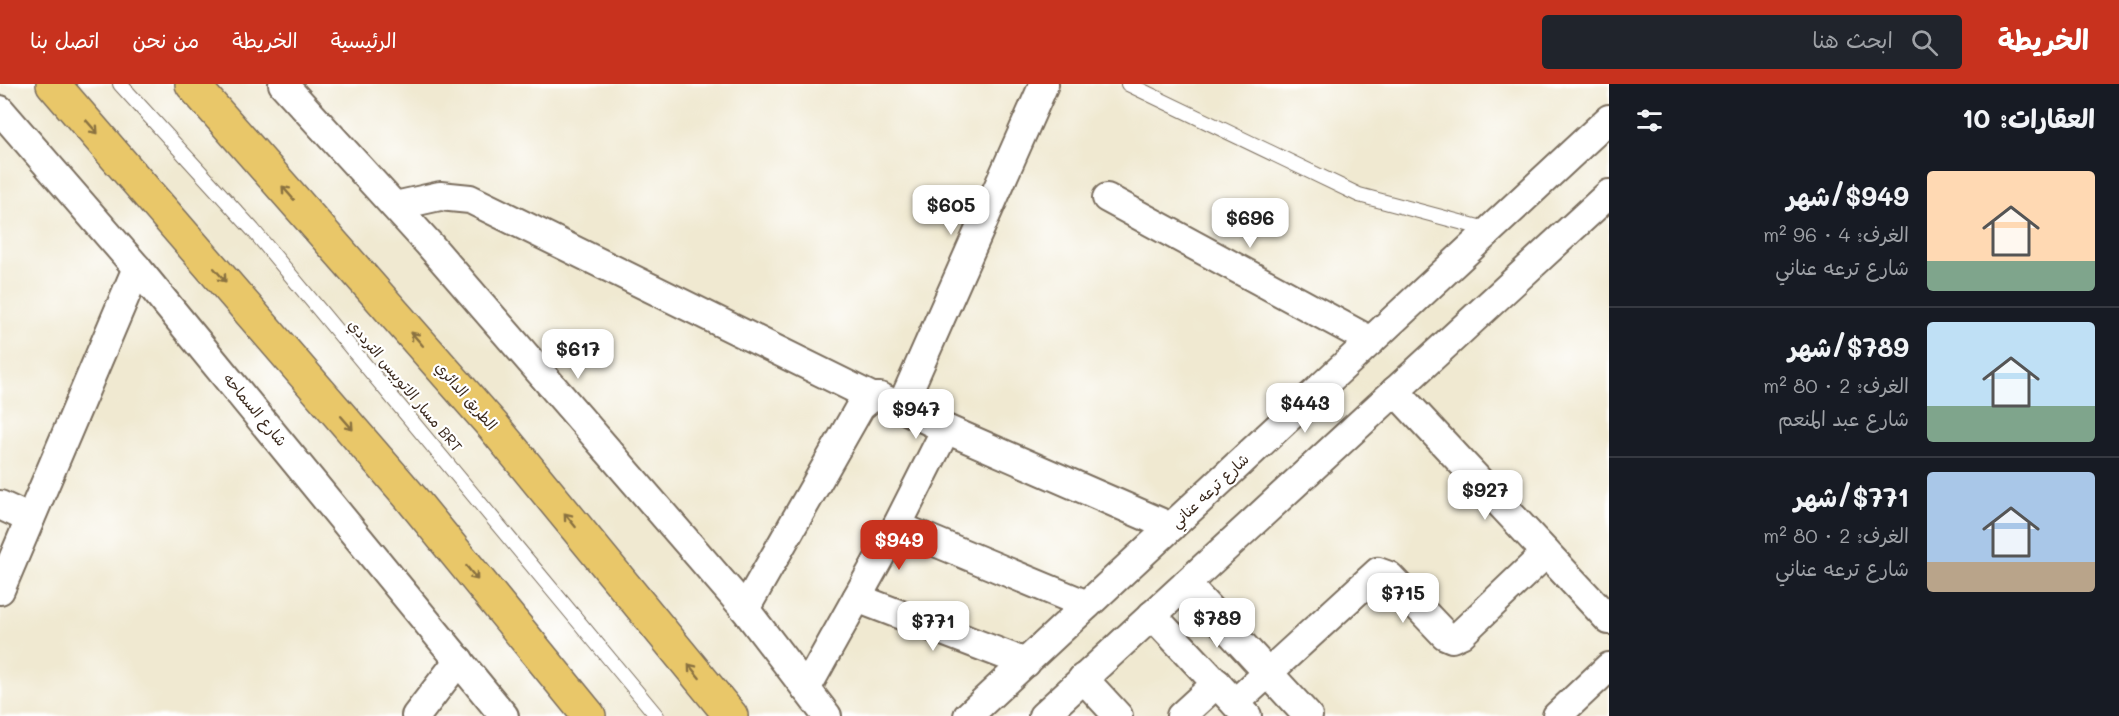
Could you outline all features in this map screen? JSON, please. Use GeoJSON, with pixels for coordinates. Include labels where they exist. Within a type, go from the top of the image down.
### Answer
{"type":"FeatureCollection","features":[{"type":"Feature","properties":{"kind":"highway"},"geometry":{"type":"LineString","coordinates":[[53,84],[411,498],[589,716]]}},
{"type":"Feature","properties":{"kind":"highway","name":"الطريق الدائري"},"geometry":{"type":"LineString","coordinates":[[192,84],[493,426],[731,716]]}},
{"type":"Feature","properties":{"kind":"street"},"geometry":{"type":"LineString","coordinates":[[283,84],[395,206],[745,609],[827,716]]}},
{"type":"Feature","properties":{"kind":"street"},"geometry":{"type":"LineString","coordinates":[[901,407],[1044,84]]}},
{"type":"Feature","properties":{"kind":"street","name":"شارع السماحه"},"geometry":{"type":"LineString","coordinates":[[0,110],[137,268],[504,716]]}},
{"type":"Feature","properties":{"kind":"street","name":"شارع ترعه عناني"},"geometry":{"type":"LineString","coordinates":[[968,716],[1609,119]]}},
{"type":"Feature","properties":{"kind":"street"},"geometry":{"type":"LineString","coordinates":[[1042,716],[1609,194]]}},
{"type":"Feature","properties":{"kind":"street"},"geometry":{"type":"LineString","coordinates":[[395,206],[440,196],[470,199],[872,397],[880,397],[946,429],[1171,527]]}},
{"type":"Feature","properties":{"kind":"street"},"geometry":{"type":"LineString","coordinates":[[1107,198],[1371,340]]}},
{"type":"Feature","properties":{"kind":"street"},"geometry":{"type":"LineString","coordinates":[[0,590],[137,268]]}},
{"type":"Feature","properties":{"kind":"street"},"geometry":{"type":"LineString","coordinates":[[1395,391],[1609,620]]}},
{"type":"Feature","properties":{"kind":"street"},"geometry":{"type":"LineString","coordinates":[[745,609],[860,407],[872,397]]}},
{"type":"Feature","properties":{"kind":"street"},"geometry":{"type":"LineString","coordinates":[[806,689],[897,526],[946,429]]}},
{"type":"Feature","properties":{"kind":"street"},"geometry":{"type":"LineString","coordinates":[[0,505],[30,519]]}},
{"type":"Feature","properties":{"kind":"street"},"geometry":{"type":"LineString","coordinates":[[897,526],[1087,605]]}},
{"type":"Feature","properties":{"kind":"street"},"geometry":{"type":"LineString","coordinates":[[1181,716],[1233,701],[1268,673],[1378,572],[1389,576],[1445,635],[1452,638],[1461,634],[1546,553]]}},
{"type":"Feature","properties":{"kind":"street"},"geometry":{"type":"LineString","coordinates":[[1186,584],[1308,716]]}},
{"type":"Feature","properties":{"kind":"street"},"geometry":{"type":"LineString","coordinates":[[857,598],[1026,663]]}},
{"type":"Feature","properties":{"kind":"street"},"geometry":{"type":"LineString","coordinates":[[1152,615],[1233,701]]}},
{"type":"Feature","properties":{"kind":"street"},"geometry":{"type":"LineString","coordinates":[[416,716],[459,660]]}},
{"type":"Feature","properties":{"kind":"street"},"geometry":{"type":"LineString","coordinates":[[1557,716],[1609,667]]}},
{"type":"Feature","properties":{"kind":"street"},"geometry":{"type":"LineString","coordinates":[[1083,678],[1118,716]]}},
{"type":"Feature","properties":{"kind":"lane","name":"مسار الاتوبيس الترددي BRT"},"geometry":{"type":"LineString","coordinates":[[120,84],[253,230],[657,716]]}},
{"type":"Feature","properties":{"kind":"lane"},"geometry":{"type":"LineString","coordinates":[[1128,84],[1359,195],[1490,230]]}}]}
